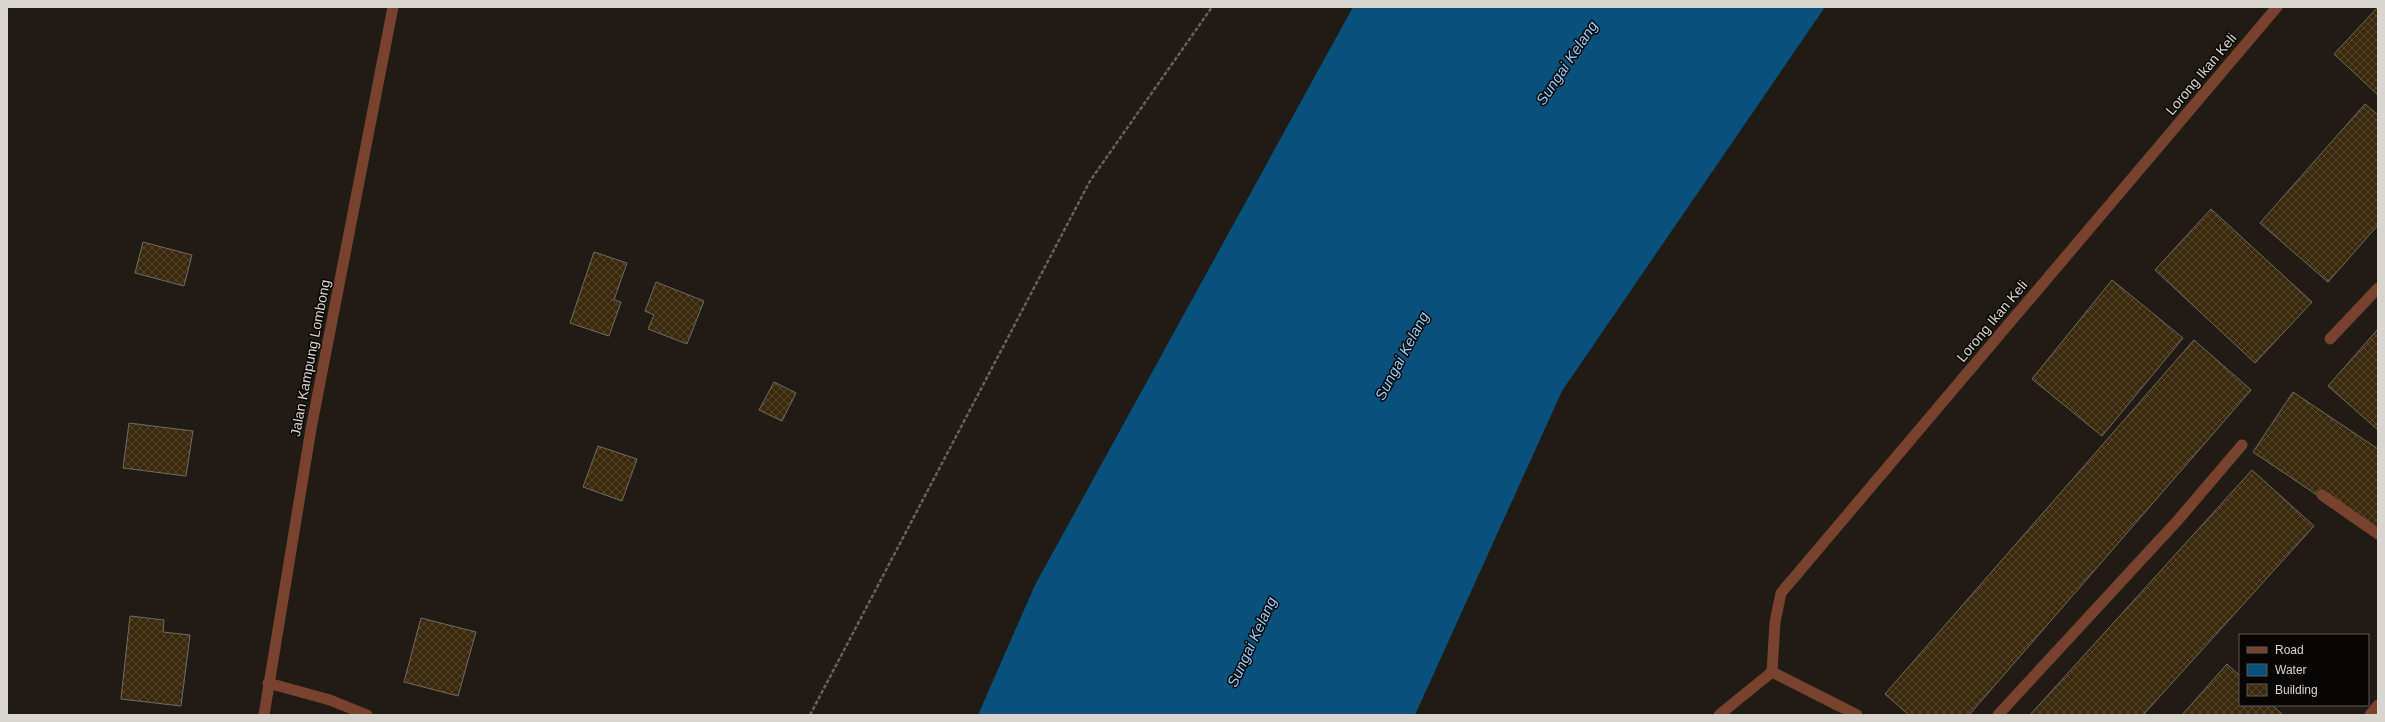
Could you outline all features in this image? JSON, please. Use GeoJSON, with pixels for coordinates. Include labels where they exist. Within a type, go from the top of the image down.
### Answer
{"type":"FeatureCollection","features":[{"type":"Feature","properties":{"kind":"street","name":"Jalan Kampung Lombong"},"geometry":{"type":"LineString","coordinates":[[264,715],[268,683],[311,429],[393,7]]}},
{"type":"Feature","properties":{"kind":"street","name":"Lorong Ikan Keli"},"geometry":{"type":"LineString","coordinates":[[1772,672],[1775,622],[1781,593],[2277,7]]}},
{"type":"Feature","properties":{"kind":"street"},"geometry":{"type":"LineString","coordinates":[[2330,339],[2378,288]]}},
{"type":"Feature","properties":{"kind":"street"},"geometry":{"type":"LineString","coordinates":[[1998,715],[2178,520],[2242,445]]}},
{"type":"Feature","properties":{"kind":"street"},"geometry":{"type":"LineString","coordinates":[[2322,495],[2378,534]]}},
{"type":"Feature","properties":{"kind":"street"},"geometry":{"type":"LineString","coordinates":[[1719,715],[1772,672],[1857,715]]}},
{"type":"Feature","properties":{"kind":"street"},"geometry":{"type":"LineString","coordinates":[[268,683],[330,700],[367,715]]}},
{"type":"Feature","properties":{"kind":"street"},"geometry":{"type":"LineString","coordinates":[[2370,715],[2378,705]]}},
{"type":"Feature","properties":{"kind":"path"},"geometry":{"type":"LineString","coordinates":[[810,715],[1090,181],[1212,7]]}},
{"type":"Feature","properties":{"kind":"water","name":"Sungai Kelang"},"geometry":{"type":"Polygon","coordinates":[[[1353,7],[1825,7],[1562,391],[1415,715],[978,715],[1035,585],[1353,7]]]}},
{"type":"Feature","properties":{"kind":"building"},"geometry":{"type":"Polygon","coordinates":[[[2378,7],[2378,95],[2334,54],[2378,7]]]}},
{"type":"Feature","properties":{"kind":"building"},"geometry":{"type":"Polygon","coordinates":[[[2365,104],[2378,115],[2378,225],[2328,282],[2260,223],[2365,104]]]}},
{"type":"Feature","properties":{"kind":"building"},"geometry":{"type":"Polygon","coordinates":[[[2211,209],[2312,302],[2255,363],[2155,270],[2211,209]]]}},
{"type":"Feature","properties":{"kind":"building"},"geometry":{"type":"Polygon","coordinates":[[[143,242],[192,255],[184,286],[135,273],[143,242]]]}},
{"type":"Feature","properties":{"kind":"building"},"geometry":{"type":"Polygon","coordinates":[[[594,252],[627,263],[614,300],[621,302],[609,336],[570,323],[594,252]]]}},
{"type":"Feature","properties":{"kind":"building"},"geometry":{"type":"Polygon","coordinates":[[[2112,280],[2183,338],[2102,436],[2032,379],[2112,280]]]}},
{"type":"Feature","properties":{"kind":"building"},"geometry":{"type":"Polygon","coordinates":[[[656,282],[704,301],[687,344],[648,329],[654,315],[645,311],[656,282]]]}},
{"type":"Feature","properties":{"kind":"building"},"geometry":{"type":"Polygon","coordinates":[[[2378,329],[2378,430],[2328,386],[2378,329]]]}},
{"type":"Feature","properties":{"kind":"building"},"geometry":{"type":"Polygon","coordinates":[[[2194,340],[2251,390],[1969,715],[1909,715],[1885,694],[2194,340]]]}},
{"type":"Feature","properties":{"kind":"building"},"geometry":{"type":"Polygon","coordinates":[[[774,382],[796,393],[782,421],[759,410],[774,382]]]}},
{"type":"Feature","properties":{"kind":"building"},"geometry":{"type":"Polygon","coordinates":[[[2293,392],[2378,449],[2378,536],[2253,452],[2293,392]]]}},
{"type":"Feature","properties":{"kind":"building"},"geometry":{"type":"Polygon","coordinates":[[[129,423],[193,431],[186,476],[123,468],[129,423]]]}},
{"type":"Feature","properties":{"kind":"building"},"geometry":{"type":"Polygon","coordinates":[[[598,446],[637,459],[622,501],[583,487],[598,446]]]}},
{"type":"Feature","properties":{"kind":"building"},"geometry":{"type":"Polygon","coordinates":[[[2252,470],[2314,526],[2143,715],[2030,715],[2252,470]]]}},
{"type":"Feature","properties":{"kind":"building"},"geometry":{"type":"Polygon","coordinates":[[[130,616],[164,620],[163,632],[190,635],[181,706],[121,699],[130,616]]]}},
{"type":"Feature","properties":{"kind":"building"},"geometry":{"type":"Polygon","coordinates":[[[421,618],[476,632],[458,696],[404,682],[421,618]]]}},
{"type":"Feature","properties":{"kind":"building"},"geometry":{"type":"Polygon","coordinates":[[[2227,664],[2239,675],[2239,706],[2273,706],[2283,715],[2182,715],[2227,664]]]}}]}
